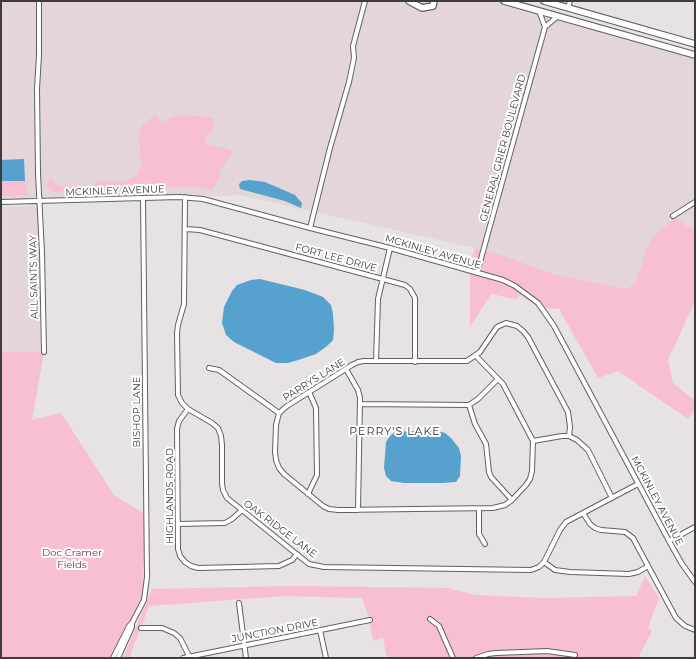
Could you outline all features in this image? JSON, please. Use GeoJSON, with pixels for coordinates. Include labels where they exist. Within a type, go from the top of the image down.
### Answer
{"type":"FeatureCollection","features":[{"type":"Feature","properties":{"kind":"highway"},"geometry":{"type":"LineString","coordinates":[[409,1],[422,8],[433,6],[434,1]]}},
{"type":"Feature","properties":{"kind":"highway"},"geometry":{"type":"LineString","coordinates":[[504,1],[695,55]]}},
{"type":"Feature","properties":{"kind":"highway"},"geometry":{"type":"LineString","coordinates":[[544,1],[695,43]]}},
{"type":"Feature","properties":{"kind":"street","name":"ALL SAINTS WAY"},"geometry":{"type":"LineString","coordinates":[[39,1],[39,55],[37,89],[38,173],[44,352]]}},
{"type":"Feature","properties":{"kind":"street"},"geometry":{"type":"LineString","coordinates":[[310,228],[349,82],[354,58],[353,46],[365,1]]}},
{"type":"Feature","properties":{"kind":"street"},"geometry":{"type":"LineString","coordinates":[[568,8],[570,1]]}},
{"type":"Feature","properties":{"kind":"street"},"geometry":{"type":"LineString","coordinates":[[539,11],[545,27],[558,16]]}},
{"type":"Feature","properties":{"kind":"street","name":"GENERAL GRIER BOULEVARD"},"geometry":{"type":"LineString","coordinates":[[477,273],[545,27]]}},
{"type":"Feature","properties":{"kind":"street","name":"MCKINLEY AVENUE"},"geometry":{"type":"LineString","coordinates":[[1,202],[185,197],[204,199],[390,248],[477,273],[515,286],[532,298],[545,311],[669,542],[695,582]]}},
{"type":"Feature","properties":{"kind":"street","name":"OAK RIDGE LANE"},"geometry":{"type":"LineString","coordinates":[[185,197],[185,297],[177,333],[177,386],[180,400],[188,409],[218,428],[221,436],[223,490],[227,498],[241,511],[309,564],[324,567],[528,571],[536,568],[544,562]]}},
{"type":"Feature","properties":{"kind":"street","name":"BISHOP LANE"},"geometry":{"type":"LineString","coordinates":[[114,658],[129,626],[144,600],[147,578],[143,198]]}},
{"type":"Feature","properties":{"kind":"street"},"geometry":{"type":"LineString","coordinates":[[673,216],[695,202]]}},
{"type":"Feature","properties":{"kind":"street","name":"FORT LEE DRIVE"},"geometry":{"type":"LineString","coordinates":[[185,229],[200,230],[383,278],[404,285],[410,289],[415,298],[416,362]]}},
{"type":"Feature","properties":{"kind":"street"},"geometry":{"type":"LineString","coordinates":[[376,362],[377,307],[390,248]]}},
{"type":"Feature","properties":{"kind":"street"},"geometry":{"type":"LineString","coordinates":[[569,436],[570,427],[568,412],[528,337],[523,331],[512,324],[501,324],[493,331],[476,356],[503,384],[533,440],[569,436],[577,440],[588,450],[612,498]]}},
{"type":"Feature","properties":{"kind":"street","name":"PARRYS LANE"},"geometry":{"type":"LineString","coordinates":[[476,356],[468,361],[358,362],[287,406],[279,413],[276,425],[276,460],[279,468],[308,494],[329,509],[498,508],[512,500],[530,479],[532,471],[533,440]]}},
{"type":"Feature","properties":{"kind":"street"},"geometry":{"type":"LineString","coordinates":[[209,368],[219,370],[279,413]]}},
{"type":"Feature","properties":{"kind":"street"},"geometry":{"type":"LineString","coordinates":[[346,369],[358,390],[360,404],[358,510]]}},
{"type":"Feature","properties":{"kind":"street"},"geometry":{"type":"LineString","coordinates":[[360,404],[469,405],[478,399],[498,379]]}},
{"type":"Feature","properties":{"kind":"street"},"geometry":{"type":"LineString","coordinates":[[308,494],[317,475],[316,408],[309,392]]}},
{"type":"Feature","properties":{"kind":"street"},"geometry":{"type":"LineString","coordinates":[[469,405],[475,424],[486,444],[489,472],[491,477],[512,500]]}},
{"type":"Feature","properties":{"kind":"street","name":"HIGHLANDS ROAD"},"geometry":{"type":"LineString","coordinates":[[188,409],[179,421],[177,429],[178,549],[180,556],[185,562],[198,568],[279,566],[292,560],[297,554]]}},
{"type":"Feature","properties":{"kind":"street"},"geometry":{"type":"LineString","coordinates":[[638,484],[568,521],[562,527],[544,562],[555,570],[570,572],[629,574],[638,572],[648,566]]}},
{"type":"Feature","properties":{"kind":"street"},"geometry":{"type":"LineString","coordinates":[[479,509],[479,534],[485,544]]}},
{"type":"Feature","properties":{"kind":"street"},"geometry":{"type":"LineString","coordinates":[[178,524],[225,523],[241,511]]}},
{"type":"Feature","properties":{"kind":"street"},"geometry":{"type":"LineString","coordinates":[[584,513],[590,524],[598,529],[623,532],[635,540],[676,618],[685,626],[695,630]]}},
{"type":"Feature","properties":{"kind":"street"},"geometry":{"type":"LineString","coordinates":[[669,542],[695,527]]}},
{"type":"Feature","properties":{"kind":"street"},"geometry":{"type":"LineString","coordinates":[[239,603],[243,646],[246,658]]}},
{"type":"Feature","properties":{"kind":"street"},"geometry":{"type":"LineString","coordinates":[[430,618],[439,626],[453,658]]}},
{"type":"Feature","properties":{"kind":"street","name":"JUNCTION DRIVE"},"geometry":{"type":"LineString","coordinates":[[183,658],[370,620]]}},
{"type":"Feature","properties":{"kind":"street","name":"BISHOP LANE"},"geometry":{"type":"LineString","coordinates":[[118,658],[132,627],[132,623]]}},
{"type":"Feature","properties":{"kind":"street"},"geometry":{"type":"LineString","coordinates":[[141,628],[162,628],[174,632],[180,638],[189,656]]}},
{"type":"Feature","properties":{"kind":"street"},"geometry":{"type":"LineString","coordinates":[[320,630],[326,658]]}},
{"type":"Feature","properties":{"kind":"street"},"geometry":{"type":"LineString","coordinates":[[476,658],[496,653],[547,651],[575,655]]}},
{"type":"Feature","properties":{"kind":"shaded area"},"geometry":{"type":"Polygon","coordinates":[[[1,1],[504,1],[695,56],[695,228],[687,226],[676,217],[650,240],[635,284],[626,289],[557,275],[498,254],[475,248],[240,195],[1,202],[1,1]]]}},
{"type":"Feature","properties":{"kind":"shaded area"},"geometry":{"type":"Polygon","coordinates":[[[38,206],[41,352],[1,352],[1,207],[38,206]]]}},
{"type":"Feature","properties":{"kind":"green space"},"geometry":{"type":"Polygon","coordinates":[[[183,115],[214,118],[212,131],[204,139],[209,145],[225,148],[233,152],[220,170],[220,177],[211,190],[191,186],[54,192],[47,186],[47,182],[51,179],[59,186],[92,186],[97,182],[123,182],[137,176],[141,166],[139,132],[145,122],[155,116],[162,122],[173,117],[183,115]]]}},
{"type":"Feature","properties":{"kind":"green space"},"geometry":{"type":"Polygon","coordinates":[[[1,181],[25,181],[28,195],[1,196],[1,181]]]}},
{"type":"Feature","properties":{"kind":"green space"},"geometry":{"type":"Polygon","coordinates":[[[675,217],[687,226],[695,228],[695,301],[668,360],[673,383],[695,401],[695,409],[688,419],[618,371],[598,378],[559,309],[542,308],[524,292],[516,299],[491,294],[470,327],[470,263],[475,248],[498,254],[557,275],[626,289],[635,284],[650,240],[675,217]]]}},
{"type":"Feature","properties":{"kind":"green space","name":"Doc Cramer Fields"},"geometry":{"type":"Polygon","coordinates":[[[1,352],[44,352],[32,420],[61,413],[114,495],[146,515],[142,598],[114,658],[1,658],[1,352]]]}},
{"type":"Feature","properties":{"kind":"green space"},"geometry":{"type":"Polygon","coordinates":[[[645,576],[659,598],[648,628],[652,631],[638,658],[387,658],[383,638],[373,641],[369,618],[362,598],[284,596],[149,606],[130,656],[136,658],[123,658],[152,589],[293,586],[448,588],[475,595],[544,598],[636,596],[645,576]]]}},
{"type":"Feature","properties":{"kind":"water"},"geometry":{"type":"Polygon","coordinates":[[[24,159],[25,181],[1,181],[1,160],[24,159]]]}},
{"type":"Feature","properties":{"kind":"water"},"geometry":{"type":"Polygon","coordinates":[[[250,180],[265,182],[295,195],[302,203],[301,208],[285,201],[240,189],[239,184],[242,181],[250,180]]]}},
{"type":"Feature","properties":{"kind":"water"},"geometry":{"type":"Polygon","coordinates":[[[260,279],[305,290],[323,297],[331,305],[334,331],[333,340],[316,354],[288,363],[276,363],[234,342],[226,335],[222,323],[224,307],[232,291],[237,285],[251,280],[260,279]]]}},
{"type":"Feature","properties":{"kind":"water"},"geometry":{"type":"Polygon","coordinates":[[[434,430],[445,433],[459,448],[461,456],[460,476],[456,482],[404,483],[391,481],[386,476],[384,468],[386,442],[390,436],[395,432],[434,430]]]}},
{"type":"Feature","properties":{"kind":"district","name":"PERRY'S LAKE"},"geometry":{"type":"Point","coordinates":[395,432]}}]}
